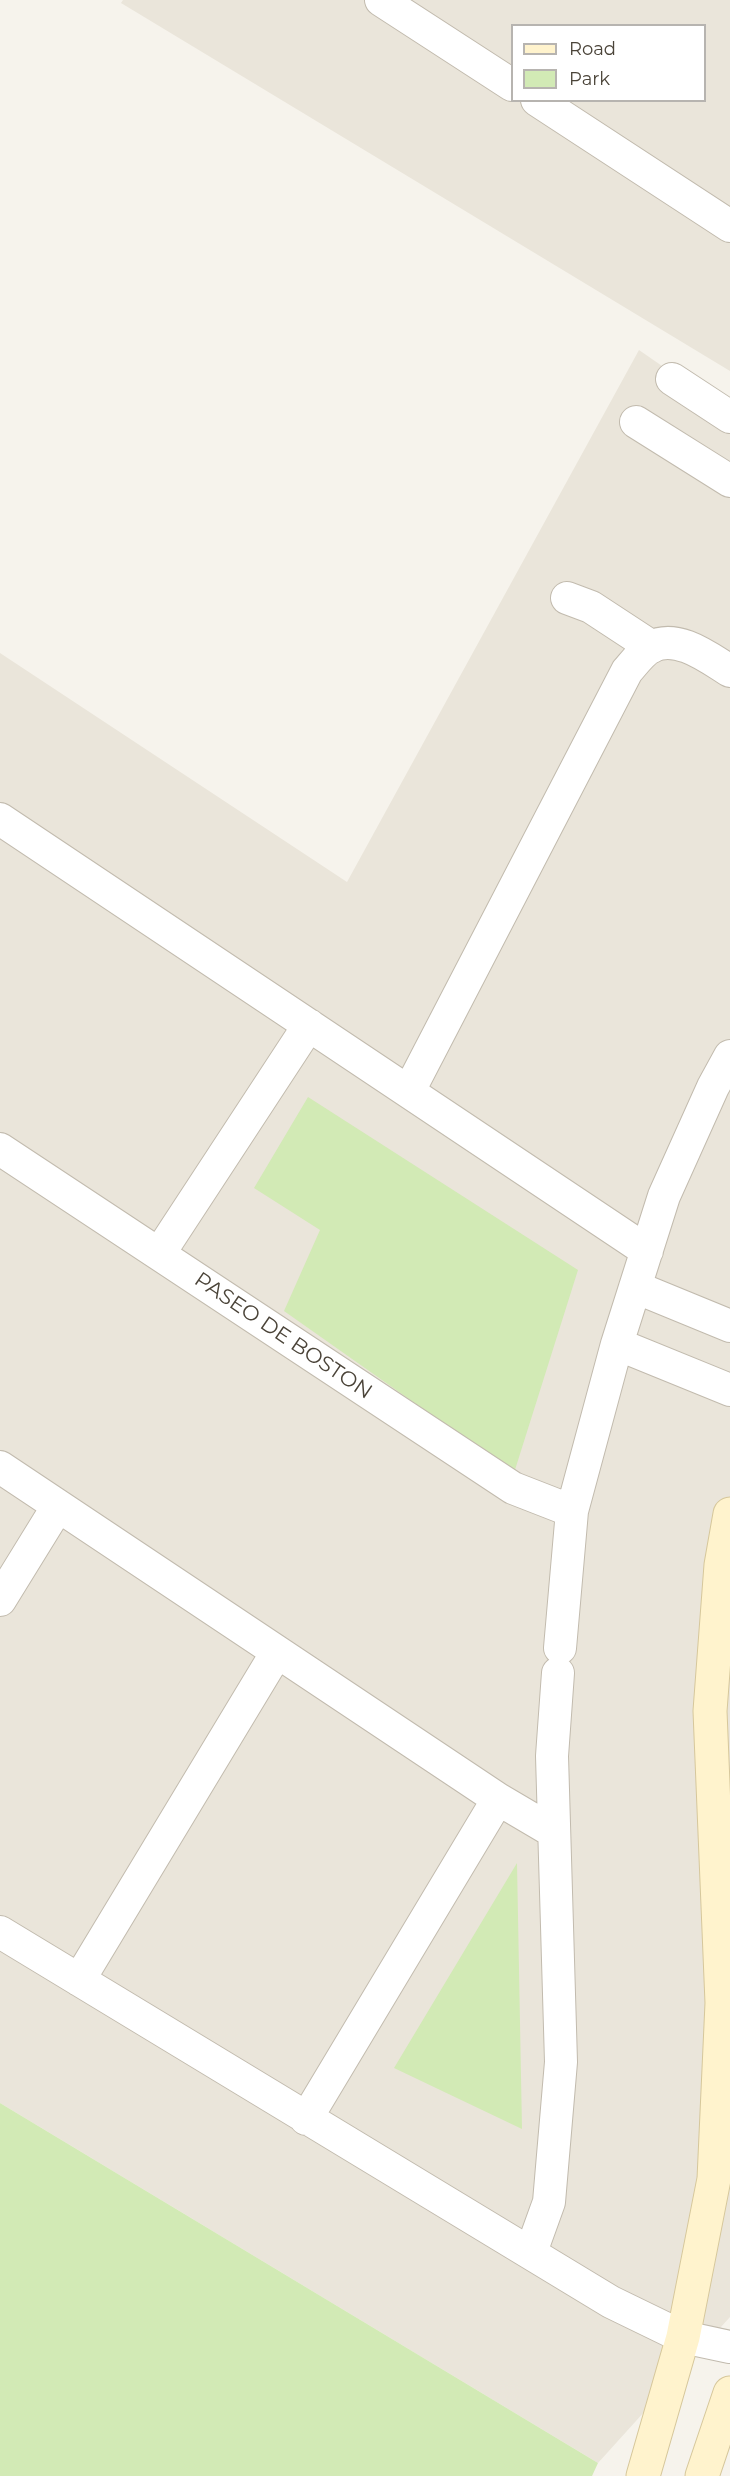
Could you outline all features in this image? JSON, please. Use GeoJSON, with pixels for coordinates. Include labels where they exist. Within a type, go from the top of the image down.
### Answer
{"type":"FeatureCollection","features":[{"type":"Feature","properties":{"kind":"street"},"geometry":{"type":"LineString","coordinates":[[381,0],[511,84]]}},
{"type":"Feature","properties":{"kind":"street"},"geometry":{"type":"LineString","coordinates":[[540,102],[728,221]]}},
{"type":"Feature","properties":{"kind":"street"},"geometry":{"type":"LineString","coordinates":[[672,379],[730,417]]}},
{"type":"Feature","properties":{"kind":"street"},"geometry":{"type":"LineString","coordinates":[[636,422],[730,481]]}},
{"type":"Feature","properties":{"kind":"street"},"geometry":{"type":"LineString","coordinates":[[567,598],[591,607],[652,647]]}},
{"type":"Feature","properties":{"kind":"street"},"geometry":{"type":"LineString","coordinates":[[409,1091],[627,671],[652,647],[667,644],[691,648],[730,671]]}},
{"type":"Feature","properties":{"kind":"street"},"geometry":{"type":"LineString","coordinates":[[0,819],[647,1251]]}},
{"type":"Feature","properties":{"kind":"street"},"geometry":{"type":"LineString","coordinates":[[159,1254],[309,1025]]}},
{"type":"Feature","properties":{"kind":"street"},"geometry":{"type":"LineString","coordinates":[[531,2252],[549,2202],[561,2062],[552,1756],[572,1511],[618,1344],[664,1196],[713,1087],[730,1056]]}},
{"type":"Feature","properties":{"kind":"street","name":"PASEO DE BOSTON"},"geometry":{"type":"LineString","coordinates":[[0,1149],[513,1488],[572,1511]]}},
{"type":"Feature","properties":{"kind":"street"},"geometry":{"type":"LineString","coordinates":[[635,1287],[730,1326]]}},
{"type":"Feature","properties":{"kind":"street"},"geometry":{"type":"LineString","coordinates":[[618,1344],[730,1390]]}},
{"type":"Feature","properties":{"kind":"street"},"geometry":{"type":"LineString","coordinates":[[0,1467],[498,1799],[554,1832]]}},
{"type":"Feature","properties":{"kind":"street"},"geometry":{"type":"LineString","coordinates":[[0,1600],[58,1506]]}},
{"type":"Feature","properties":{"kind":"street"},"geometry":{"type":"LineString","coordinates":[[643,2476],[683,2337],[714,2180],[722,2002],[710,1711],[721,1565],[730,1514]]}},
{"type":"Feature","properties":{"kind":"street"},"geometry":{"type":"LineString","coordinates":[[79,1980],[277,1652]]}},
{"type":"Feature","properties":{"kind":"street"},"geometry":{"type":"LineString","coordinates":[[306,2119],[498,1799]]}},
{"type":"Feature","properties":{"kind":"street"},"geometry":{"type":"LineString","coordinates":[[0,1932],[306,2119],[611,2301],[683,2337],[730,2347]]}},
{"type":"Feature","properties":{"kind":"street"},"geometry":{"type":"LineString","coordinates":[[702,2476],[730,2393]]}},
{"type":"Feature","properties":{"kind":"shaded area"},"geometry":{"type":"Polygon","coordinates":[[[123,0],[730,0],[730,371],[121,3],[123,0]]]}},
{"type":"Feature","properties":{"kind":"shaded area"},"geometry":{"type":"Polygon","coordinates":[[[639,350],[730,413],[730,2317],[598,2463],[0,2103],[0,653],[347,882],[639,350]]]}},
{"type":"Feature","properties":{"kind":"green space"},"geometry":{"type":"Polygon","coordinates":[[[308,1097],[578,1270],[514,1473],[284,1311],[320,1230],[254,1188],[308,1097]]]}},
{"type":"Feature","properties":{"kind":"green space"},"geometry":{"type":"Polygon","coordinates":[[[517,1863],[522,2129],[394,2068],[517,1863]]]}},
{"type":"Feature","properties":{"kind":"green space"},"geometry":{"type":"Polygon","coordinates":[[[0,2103],[598,2463],[592,2476],[0,2476],[0,2103]]]}}]}
